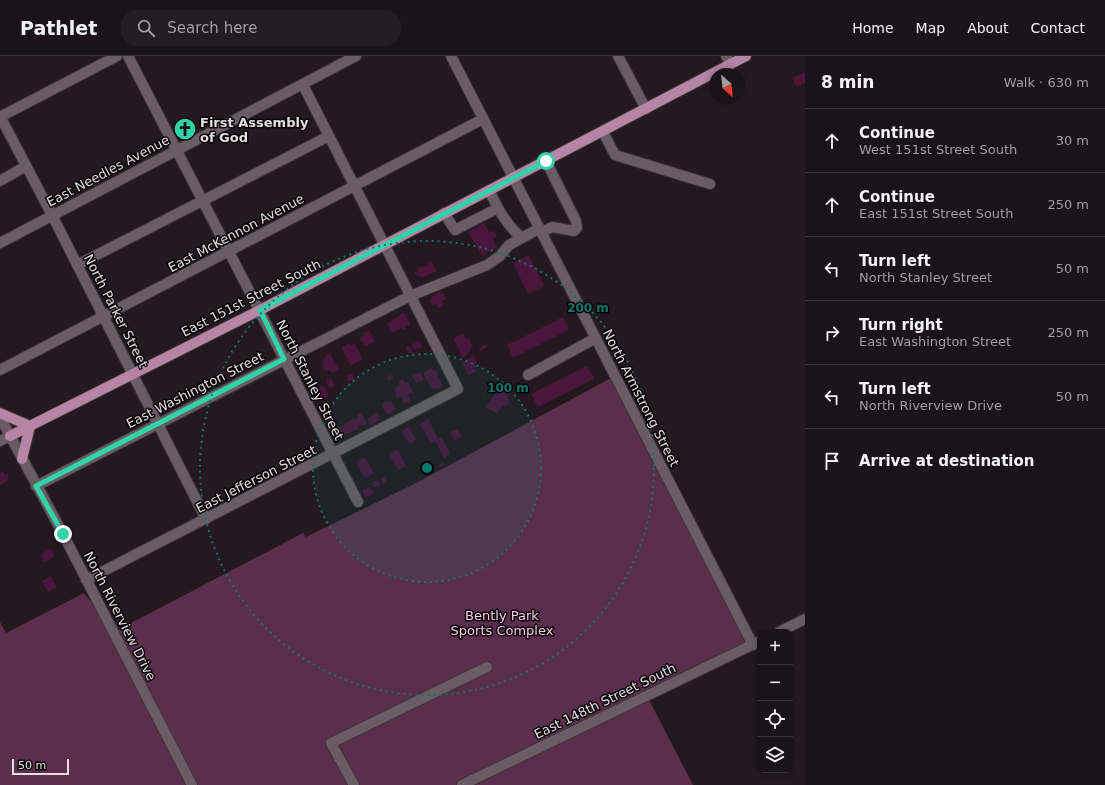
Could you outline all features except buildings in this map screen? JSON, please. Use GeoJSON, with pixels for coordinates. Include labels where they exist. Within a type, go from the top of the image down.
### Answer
{"type":"FeatureCollection","features":[{"type":"Feature","properties":{"kind":"main road","name":"East 151st Street South"},"geometry":{"type":"LineString","coordinates":[[10,436],[260,310],[444,213],[603,132],[646,109],[728,60],[746,56]]}},
{"type":"Feature","properties":{"kind":"main road"},"geometry":{"type":"LineString","coordinates":[[0,412],[30,426],[22,459]]}},
{"type":"Feature","properties":{"kind":"street"},"geometry":{"type":"LineString","coordinates":[[0,117],[116,56]]}},
{"type":"Feature","properties":{"kind":"street","name":"North Stanley Street"},"geometry":{"type":"LineString","coordinates":[[128,56],[204,200],[332,455],[358,502]]}},
{"type":"Feature","properties":{"kind":"street","name":"East Needles Avenue"},"geometry":{"type":"LineString","coordinates":[[0,243],[356,56]]}},
{"type":"Feature","properties":{"kind":"street","name":"North Armstrong Street"},"geometry":{"type":"LineString","coordinates":[[451,56],[596,338],[757,643]]}},
{"type":"Feature","properties":{"kind":"street"},"geometry":{"type":"LineString","coordinates":[[618,56],[646,109]]}},
{"type":"Feature","properties":{"kind":"street"},"geometry":{"type":"LineString","coordinates":[[303,85],[410,296]]}},
{"type":"Feature","properties":{"kind":"street","name":"North Parker Street"},"geometry":{"type":"LineString","coordinates":[[0,117],[133,373],[206,519]]}},
{"type":"Feature","properties":{"kind":"street","name":"East McKennon Avenue"},"geometry":{"type":"LineString","coordinates":[[0,370],[229,252],[354,185],[484,119]]}},
{"type":"Feature","properties":{"kind":"street"},"geometry":{"type":"LineString","coordinates":[[603,132],[615,155],[710,184]]}},
{"type":"Feature","properties":{"kind":"street"},"geometry":{"type":"LineString","coordinates":[[77,265],[329,136]]}},
{"type":"Feature","properties":{"kind":"street","name":"East Washington Street"},"geometry":{"type":"LineString","coordinates":[[36,486],[410,296],[487,264],[500,256],[509,245],[521,237],[552,227],[574,231],[577,228],[576,221],[546,161]]}},
{"type":"Feature","properties":{"kind":"street"},"geometry":{"type":"LineString","coordinates":[[0,181],[26,166]]}},
{"type":"Feature","properties":{"kind":"street"},"geometry":{"type":"LineString","coordinates":[[489,190],[498,208],[514,232],[521,237]]}},
{"type":"Feature","properties":{"kind":"street"},"geometry":{"type":"LineString","coordinates":[[444,213],[455,230],[498,208]]}},
{"type":"Feature","properties":{"kind":"street","name":"East Jefferson Street"},"geometry":{"type":"LineString","coordinates":[[86,580],[458,389],[410,296]]}},
{"type":"Feature","properties":{"kind":"street"},"geometry":{"type":"LineString","coordinates":[[528,375],[596,338]]}},
{"type":"Feature","properties":{"kind":"street","name":"North Riverview Drive"},"geometry":{"type":"LineString","coordinates":[[0,417],[192,785]]}},
{"type":"Feature","properties":{"kind":"street","name":"East 151st Street South"},"geometry":{"type":"LineString","coordinates":[[0,441],[10,436]]}},
{"type":"Feature","properties":{"kind":"street"},"geometry":{"type":"LineString","coordinates":[[785,629],[805,619]]}},
{"type":"Feature","properties":{"kind":"street","name":"East 148th Street South"},"geometry":{"type":"LineString","coordinates":[[462,785],[757,643]]}},
{"type":"Feature","properties":{"kind":"street"},"geometry":{"type":"LineString","coordinates":[[354,785],[331,743],[487,667]]}},
{"type":"Feature","properties":{"kind":"green space","name":"Bently Park Sports Complex"},"geometry":{"type":"Polygon","coordinates":[[[611,378],[753,645],[647,696],[693,785],[0,785],[0,622],[6,633],[84,593],[114,632],[303,533],[306,537],[416,483],[611,378]]]}},
{"type":"Feature","properties":{"kind":"place","name":"First Assembly of God"},"geometry":{"type":"Point","coordinates":[185,129]}},
{"type":"Feature","properties":{"kind":"route"},"geometry":{"type":"LineString","coordinates":[[63,534],[36,486],[284,359],[260,310],[546,161]]}}]}
